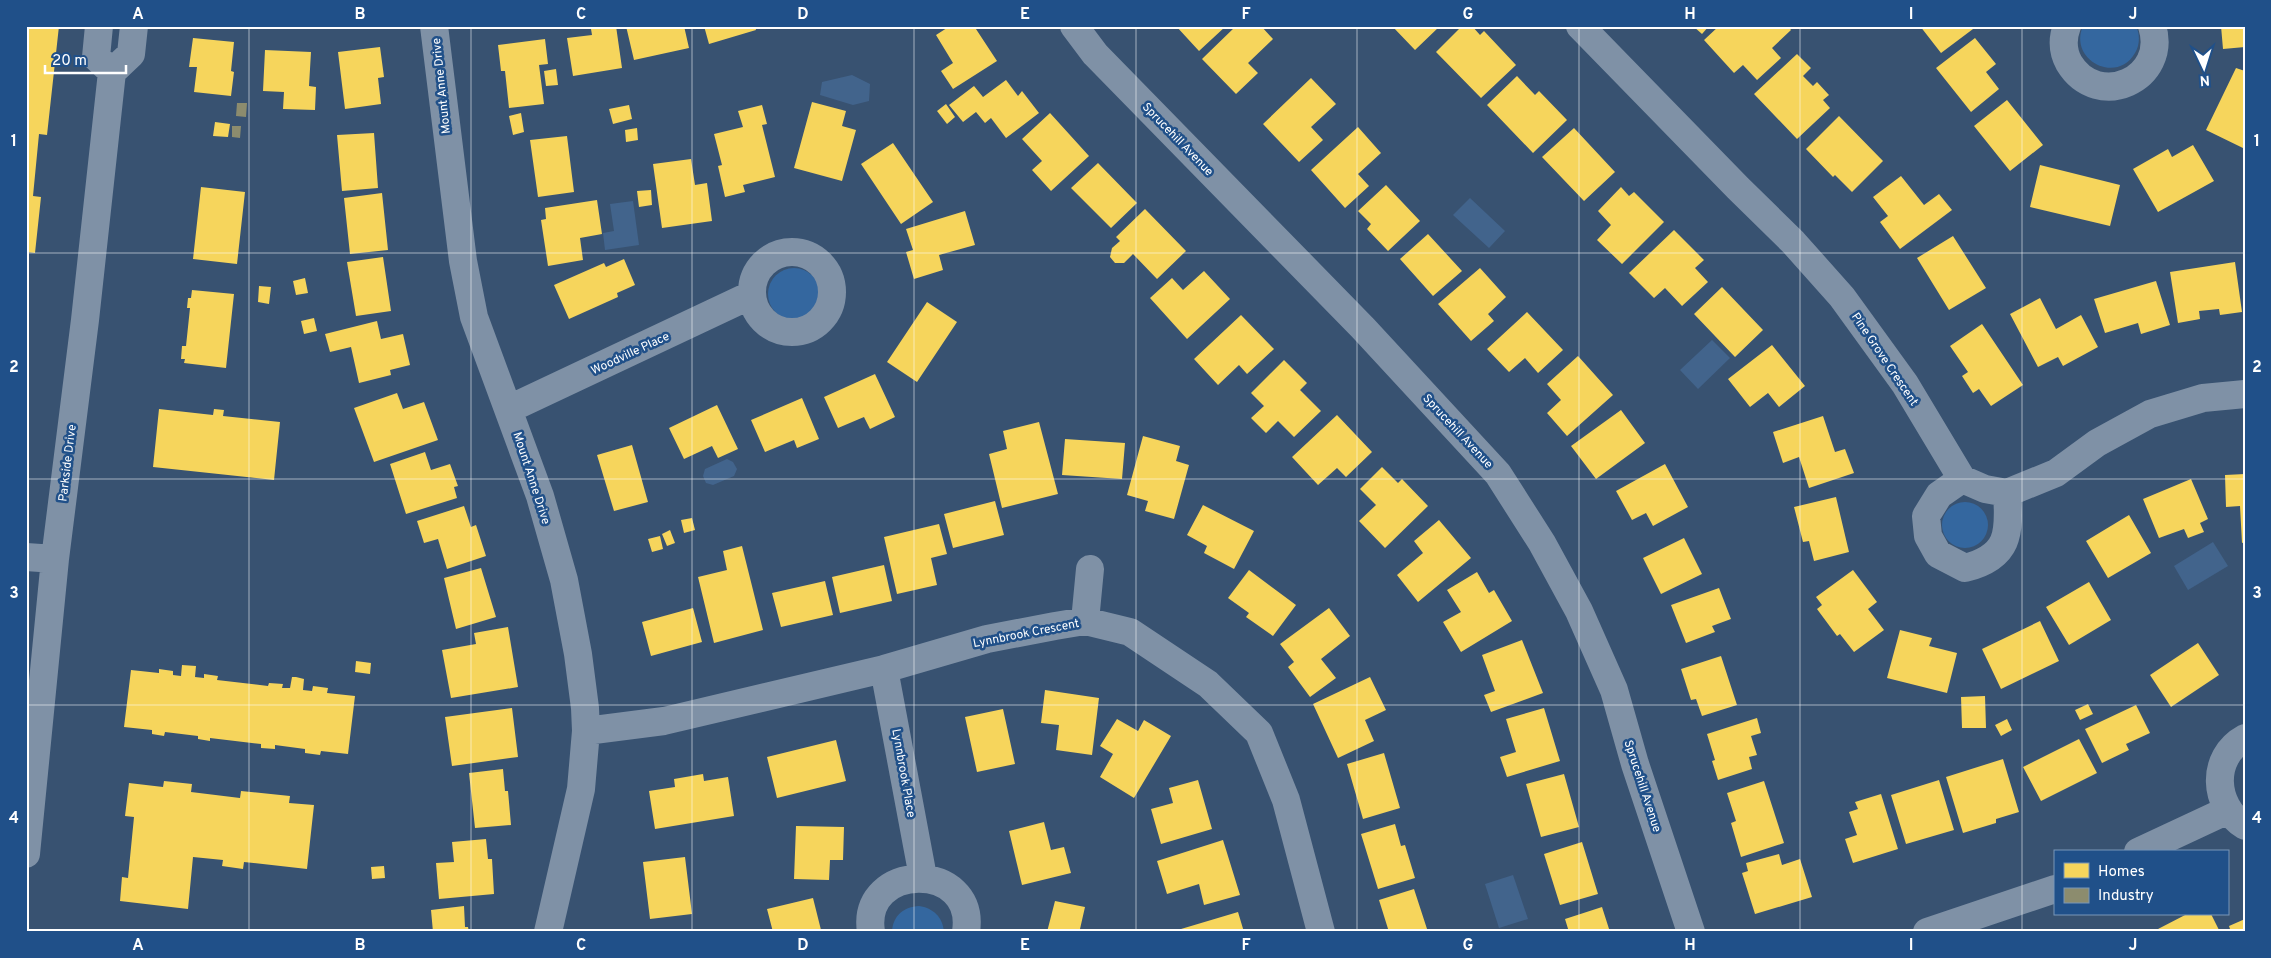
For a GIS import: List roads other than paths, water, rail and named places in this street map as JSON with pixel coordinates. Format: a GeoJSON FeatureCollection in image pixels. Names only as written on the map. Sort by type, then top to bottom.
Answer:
{"type":"FeatureCollection","features":[{"type":"Feature","properties":{"kind":"street"},"geometry":{"type":"LineString","coordinates":[[99,26],[96,57],[112,72],[130,54],[134,26]]}},
{"type":"Feature","properties":{"kind":"street","name":"Mount Anne Drive"},"geometry":{"type":"LineString","coordinates":[[434,26],[463,261],[474,317],[540,496],[564,580],[578,654],[586,731],[581,789],[548,932]]}},
{"type":"Feature","properties":{"kind":"street","name":"Sprucehill Avenue"},"geometry":{"type":"LineString","coordinates":[[1074,26],[1095,54],[1363,328],[1498,474],[1542,544],[1574,603],[1614,690],[1638,772],[1691,932]]}},
{"type":"Feature","properties":{"kind":"street","name":"Pine Grove Crescent"},"geometry":{"type":"LineString","coordinates":[[1580,26],[1793,242],[1842,297],[1905,384],[1962,480]]}},
{"type":"Feature","properties":{"kind":"street"},"geometry":{"type":"LineString","coordinates":[[2067,26],[2064,49],[2074,72],[2090,83],[2105,87],[2130,83],[2143,73],[2151,60],[2155,45],[2152,26]]}},
{"type":"Feature","properties":{"kind":"street","name":"Parkside Drive"},"geometry":{"type":"LineString","coordinates":[[26,854],[55,559],[85,320],[112,72]]}},
{"type":"Feature","properties":{"kind":"street","name":"Woodville Place"},"geometry":{"type":"LineString","coordinates":[[509,410],[751,296]]}},
{"type":"Feature","properties":{"kind":"street"},"geometry":{"type":"LineString","coordinates":[[2007,493],[2009,518],[2004,545],[1982,563],[1965,568],[1938,554],[1928,536],[1926,516],[1940,494],[1962,480],[1985,489],[2007,493],[2056,473],[2097,443],[2150,414],[2203,398],[2245,394]]}},
{"type":"Feature","properties":{"kind":"street"},"geometry":{"type":"LineString","coordinates":[[26,557],[55,559]]}},
{"type":"Feature","properties":{"kind":"street"},"geometry":{"type":"LineString","coordinates":[[1086,621],[1090,569]]}},
{"type":"Feature","properties":{"kind":"street","name":"Lynnbrook Crescent"},"geometry":{"type":"LineString","coordinates":[[586,731],[664,721],[884,668],[987,639],[1086,621],[1130,632],[1208,684],[1260,733],[1286,800],[1321,932]]}},
{"type":"Feature","properties":{"kind":"street","name":"Lynnbrook Place"},"geometry":{"type":"LineString","coordinates":[[884,668],[923,877]]}},
{"type":"Feature","properties":{"kind":"street"},"geometry":{"type":"LineString","coordinates":[[2144,850],[2236,818],[2220,794],[2219,777],[2224,760],[2231,749],[2245,738]]}},
{"type":"Feature","properties":{"kind":"street"},"geometry":{"type":"LineString","coordinates":[[871,932],[872,912],[879,897],[891,886],[906,879],[923,877],[943,884],[956,894],[964,908],[966,932]]}},
{"type":"Feature","properties":{"kind":"street"},"geometry":{"type":"LineString","coordinates":[[1927,932],[2054,890]]}}]}
